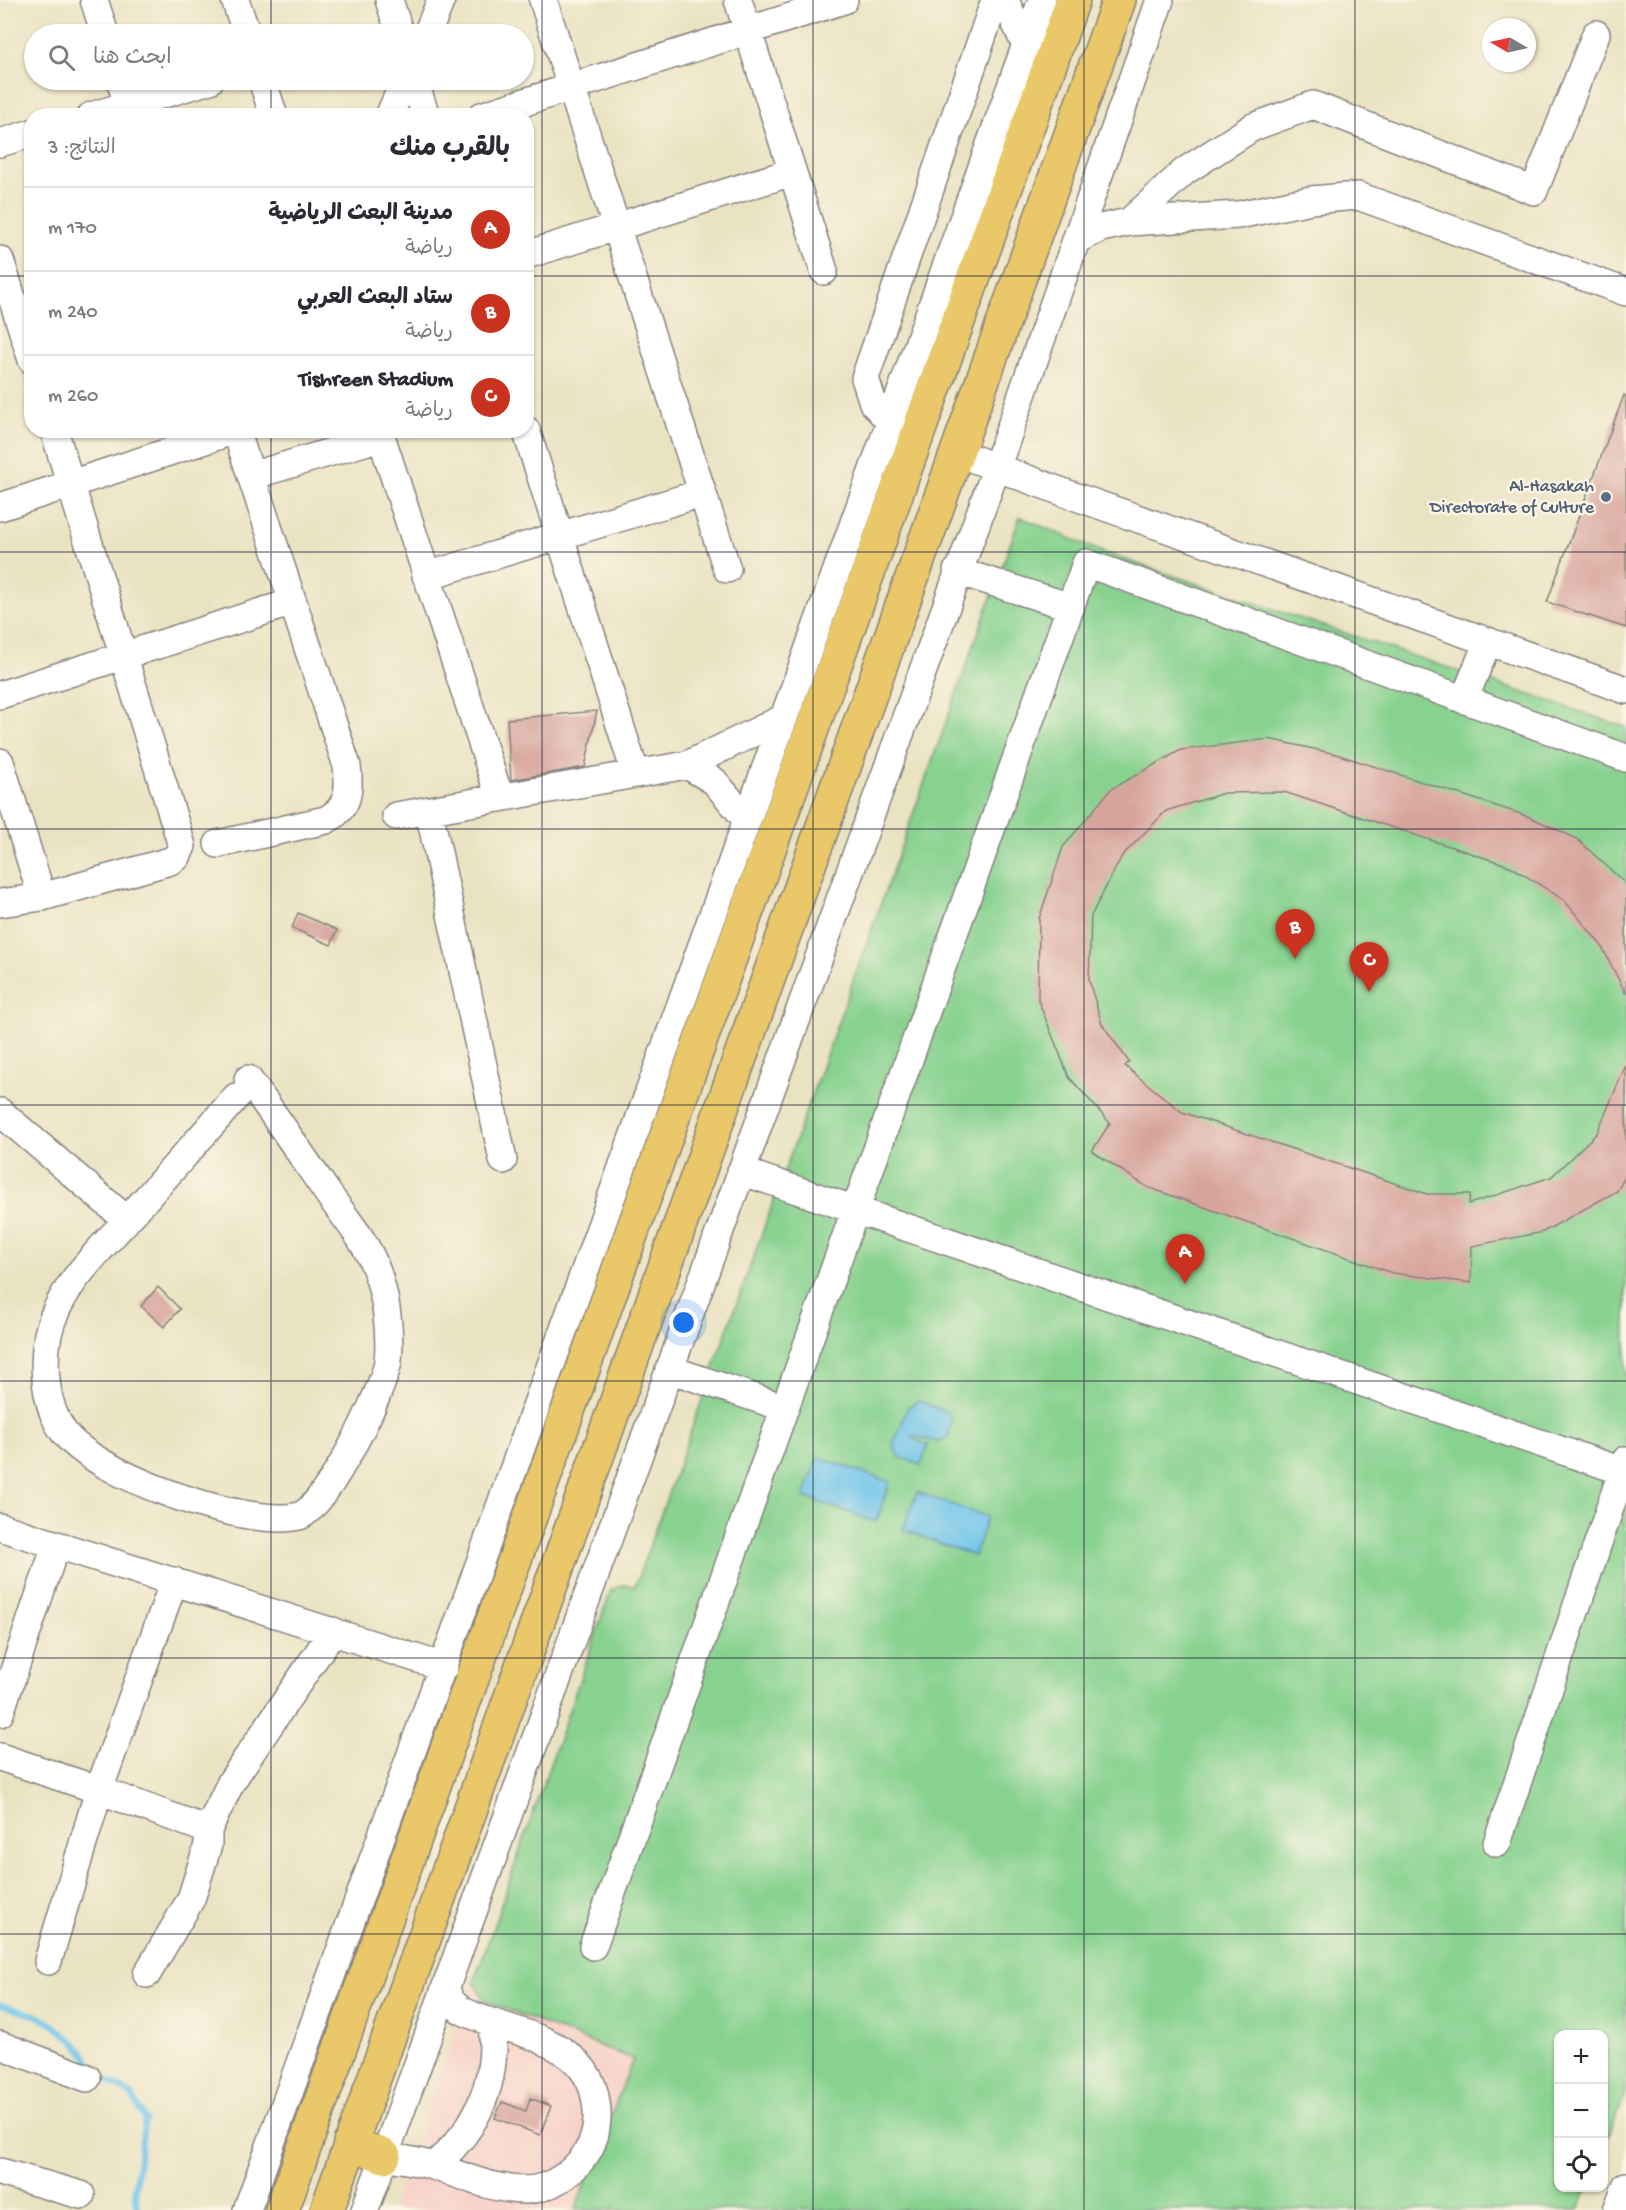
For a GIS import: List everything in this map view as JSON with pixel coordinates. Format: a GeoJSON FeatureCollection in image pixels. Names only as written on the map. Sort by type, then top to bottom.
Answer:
{"type":"FeatureCollection","features":[{"type":"Feature","properties":{"kind":"main road"},"geometry":{"type":"LineString","coordinates":[[282,2210],[904,427],[1073,0]]}},
{"type":"Feature","properties":{"kind":"main road"},"geometry":{"type":"LineString","coordinates":[[327,2210],[1119,0]]}},
{"type":"Feature","properties":{"kind":"main road"},"geometry":{"type":"LineString","coordinates":[[904,427],[947,435],[958,453]]}},
{"type":"Feature","properties":{"kind":"main road"},"geometry":{"type":"LineString","coordinates":[[350,2143],[384,2156]]}},
{"type":"Feature","properties":{"kind":"street"},"geometry":{"type":"LineString","coordinates":[[94,0],[102,24]]}},
{"type":"Feature","properties":{"kind":"street"},"geometry":{"type":"LineString","coordinates":[[236,0],[244,24]]}},
{"type":"Feature","properties":{"kind":"street"},"geometry":{"type":"LineString","coordinates":[[389,0],[397,24]]}},
{"type":"Feature","properties":{"kind":"street"},"geometry":{"type":"LineString","coordinates":[[431,24],[441,0]]}},
{"type":"Feature","properties":{"kind":"street"},"geometry":{"type":"LineString","coordinates":[[543,0],[727,569]]}},
{"type":"Feature","properties":{"kind":"street"},"geometry":{"type":"LineString","coordinates":[[738,0],[824,271]]}},
{"type":"Feature","properties":{"kind":"street"},"geometry":{"type":"LineString","coordinates":[[506,108],[844,0]]}},
{"type":"Feature","properties":{"kind":"street"},"geometry":{"type":"LineString","coordinates":[[904,427],[873,403],[865,378],[995,0]]}},
{"type":"Feature","properties":{"kind":"street"},"geometry":{"type":"LineString","coordinates":[[1005,0],[1026,46]]}},
{"type":"Feature","properties":{"kind":"street"},"geometry":{"type":"LineString","coordinates":[[247,2210],[784,718],[904,427],[1042,0]]}},
{"type":"Feature","properties":{"kind":"street"},"geometry":{"type":"LineString","coordinates":[[365,2210],[996,468],[1160,0]]}},
{"type":"Feature","properties":{"kind":"street"},"geometry":{"type":"LineString","coordinates":[[1129,222],[1185,171],[1253,127],[1313,105],[1534,191],[1596,34]]}},
{"type":"Feature","properties":{"kind":"street"},"geometry":{"type":"LineString","coordinates":[[109,108],[127,100],[168,90]]}},
{"type":"Feature","properties":{"kind":"street"},"geometry":{"type":"LineString","coordinates":[[265,90],[271,108]]}},
{"type":"Feature","properties":{"kind":"street"},"geometry":{"type":"LineString","coordinates":[[393,108],[401,90]]}},
{"type":"Feature","properties":{"kind":"street"},"geometry":{"type":"LineString","coordinates":[[417,90],[423,108]]}},
{"type":"Feature","properties":{"kind":"street"},"geometry":{"type":"LineString","coordinates":[[0,143],[24,136]]}},
{"type":"Feature","properties":{"kind":"street"},"geometry":{"type":"LineString","coordinates":[[534,253],[792,172]]}},
{"type":"Feature","properties":{"kind":"street"},"geometry":{"type":"LineString","coordinates":[[1076,240],[1101,228],[1129,222],[1238,215],[1311,200],[1358,196],[1626,292]]}},
{"type":"Feature","properties":{"kind":"street"},"geometry":{"type":"LineString","coordinates":[[0,260],[24,339]]}},
{"type":"Feature","properties":{"kind":"street"},"geometry":{"type":"LineString","coordinates":[[0,903],[42,897],[170,861],[180,853],[182,839],[56,438]]}},
{"type":"Feature","properties":{"kind":"street"},"geometry":{"type":"LineString","coordinates":[[0,507],[211,438]]}},
{"type":"Feature","properties":{"kind":"street"},"geometry":{"type":"LineString","coordinates":[[218,844],[326,820],[338,813],[349,792],[347,766],[239,438]]}},
{"type":"Feature","properties":{"kind":"street"},"geometry":{"type":"LineString","coordinates":[[251,476],[368,438]]}},
{"type":"Feature","properties":{"kind":"street"},"geometry":{"type":"LineString","coordinates":[[381,438],[500,798]]}},
{"type":"Feature","properties":{"kind":"street"},"geometry":{"type":"LineString","coordinates":[[529,438],[635,772]]}},
{"type":"Feature","properties":{"kind":"street"},"geometry":{"type":"LineString","coordinates":[[958,453],[1626,690]]}},
{"type":"Feature","properties":{"kind":"street"},"geometry":{"type":"LineString","coordinates":[[426,576],[702,493]]}},
{"type":"Feature","properties":{"kind":"street"},"geometry":{"type":"LineString","coordinates":[[593,1946],[1086,563],[1626,758]]}},
{"type":"Feature","properties":{"kind":"street"},"geometry":{"type":"LineString","coordinates":[[957,571],[1071,606]]}},
{"type":"Feature","properties":{"kind":"street"},"geometry":{"type":"LineString","coordinates":[[0,695],[293,602]]}},
{"type":"Feature","properties":{"kind":"street"},"geometry":{"type":"LineString","coordinates":[[1464,700],[1488,641]]}},
{"type":"Feature","properties":{"kind":"street"},"geometry":{"type":"LineString","coordinates":[[396,816],[635,772],[687,765],[784,718]]}},
{"type":"Feature","properties":{"kind":"street"},"geometry":{"type":"LineString","coordinates":[[0,762],[42,897]]}},
{"type":"Feature","properties":{"kind":"street"},"geometry":{"type":"LineString","coordinates":[[687,765],[714,781],[747,820]]}},
{"type":"Feature","properties":{"kind":"street"},"geometry":{"type":"LineString","coordinates":[[429,810],[503,1160]]}},
{"type":"Feature","properties":{"kind":"street"},"geometry":{"type":"LineString","coordinates":[[242,1088],[367,1249],[380,1281],[387,1321],[388,1363],[379,1391],[332,1484],[308,1512],[286,1518],[256,1514],[162,1491],[114,1471],[77,1447],[64,1433],[51,1406],[46,1368],[46,1349],[53,1318],[72,1283],[127,1220],[242,1088]]}},
{"type":"Feature","properties":{"kind":"street"},"geometry":{"type":"LineString","coordinates":[[0,1112],[127,1220]]}},
{"type":"Feature","properties":{"kind":"street"},"geometry":{"type":"LineString","coordinates":[[741,1171],[855,1211],[1624,1466],[1497,1842]]}},
{"type":"Feature","properties":{"kind":"street"},"geometry":{"type":"LineString","coordinates":[[669,1369],[784,1408]]}},
{"type":"Feature","properties":{"kind":"street"},"geometry":{"type":"LineString","coordinates":[[0,1527],[444,1667]]}},
{"type":"Feature","properties":{"kind":"street"},"geometry":{"type":"LineString","coordinates":[[0,1713],[56,1545]]}},
{"type":"Feature","properties":{"kind":"street"},"geometry":{"type":"LineString","coordinates":[[48,1961],[99,1790],[174,1581]]}},
{"type":"Feature","properties":{"kind":"street"},"geometry":{"type":"LineString","coordinates":[[147,1974],[191,1899],[208,1845],[208,1830],[231,1782],[333,1631]]}},
{"type":"Feature","properties":{"kind":"street"},"geometry":{"type":"LineString","coordinates":[[0,1757],[208,1830]]}},
{"type":"Feature","properties":{"kind":"street"},"geometry":{"type":"LineString","coordinates":[[384,2156],[432,2166],[487,2185],[528,2190],[547,2186],[564,2177],[579,2165],[596,2131],[598,2113],[595,2094],[588,2076],[576,2061],[545,2041],[461,2010],[452,2002],[445,1989]]}},
{"type":"Feature","properties":{"kind":"street"},"geometry":{"type":"LineString","coordinates":[[432,2166],[462,2138],[483,2103],[493,2063],[492,2022]]}},
{"type":"Feature","properties":{"kind":"street"},"geometry":{"type":"LineString","coordinates":[[0,2045],[87,2078]]}},
{"type":"Feature","properties":{"kind":"street"},"geometry":{"type":"LineString","coordinates":[[0,2172],[81,2195]]}},
{"type":"Feature","properties":{"kind":"street"},"geometry":{"type":"LineString","coordinates":[[1617,2210],[1626,2186]]}},
{"type":"Feature","properties":{"kind":"shaded area"},"geometry":{"type":"Polygon","coordinates":[[[474,1982],[485,2001],[634,2059],[575,2210],[391,2210],[474,1982]]]}},
{"type":"Feature","properties":{"kind":"green space"},"geometry":{"type":"Polygon","coordinates":[[[1020,517],[1102,552],[1626,727],[1626,2092],[1608,2138],[1608,2030],[1554,2030],[1554,2192],[1586,2192],[1579,2210],[575,2210],[633,2059],[485,2001],[474,1982],[611,1590],[623,1585],[635,1586],[1020,517]]]}},
{"type":"Feature","properties":{"kind":"water"},"geometry":{"type":"Polygon","coordinates":[[[918,1401],[948,1412],[952,1423],[948,1437],[938,1442],[912,1436],[915,1440],[928,1445],[921,1465],[899,1457],[893,1445],[908,1407],[918,1401]]]}},
{"type":"Feature","properties":{"kind":"water"},"geometry":{"type":"Polygon","coordinates":[[[818,1457],[890,1482],[876,1522],[804,1497],[818,1457]]]}},
{"type":"Feature","properties":{"kind":"water"},"geometry":{"type":"Polygon","coordinates":[[[917,1492],[987,1517],[974,1556],[903,1530],[917,1492]]]}},
{"type":"Feature","properties":{"kind":"building","name":"Al-Hasakah Directorate of Culture"},"geometry":{"type":"Polygon","coordinates":[[[1624,395],[1626,396],[1626,628],[1547,602],[1624,395]]]}},
{"type":"Feature","properties":{"kind":"building"},"geometry":{"type":"Polygon","coordinates":[[[597,711],[585,767],[511,780],[507,719],[597,711]]]}},
{"type":"Feature","properties":{"kind":"building"},"geometry":{"type":"Polygon","coordinates":[[[1269,739],[1336,754],[1530,817],[1577,839],[1626,884],[1626,994],[1601,945],[1564,900],[1510,866],[1284,792],[1224,793],[1166,811],[1122,856],[1091,916],[1089,981],[1102,1024],[1129,1062],[1125,1066],[1182,1112],[1427,1194],[1470,1194],[1469,1204],[1551,1177],[1597,1133],[1626,1065],[1626,1175],[1617,1191],[1543,1232],[1472,1246],[1471,1283],[1392,1273],[1147,1187],[1092,1151],[1110,1123],[1069,1077],[1038,1000],[1039,919],[1063,847],[1111,789],[1181,750],[1269,739]]]}},
{"type":"Feature","properties":{"kind":"building"},"geometry":{"type":"Polygon","coordinates":[[[298,913],[337,930],[331,945],[292,928],[298,913]]]}},
{"type":"Feature","properties":{"kind":"building"},"geometry":{"type":"Polygon","coordinates":[[[158,1287],[180,1309],[164,1327],[141,1306],[158,1287]]]}},
{"type":"Feature","properties":{"kind":"building"},"geometry":{"type":"Polygon","coordinates":[[[530,2098],[551,2106],[540,2135],[495,2118],[502,2102],[526,2111],[530,2098]]]}},
{"type":"Feature","properties":{"kind":"waterway"},"geometry":{"type":"LineString","coordinates":[[0,2005],[38,2016],[52,2024],[75,2042],[99,2075],[131,2094],[145,2119],[135,2187],[137,2210]]}},
{"type":"Feature","properties":{"kind":"place","name":"Al-Hasakah Directorate of Culture"},"geometry":{"type":"Point","coordinates":[1606,497]}},
{"type":"Feature","properties":{"kind":"place","name":"ستاد البعث العربي"},"geometry":{"type":"Point","coordinates":[1295,959]}},
{"type":"Feature","properties":{"kind":"place","name":"Tishreen Stadium"},"geometry":{"type":"Point","coordinates":[1369,992]}},
{"type":"Feature","properties":{"kind":"place","name":"مدينة البعث الرياضية"},"geometry":{"type":"Point","coordinates":[1185,1284]}}]}
